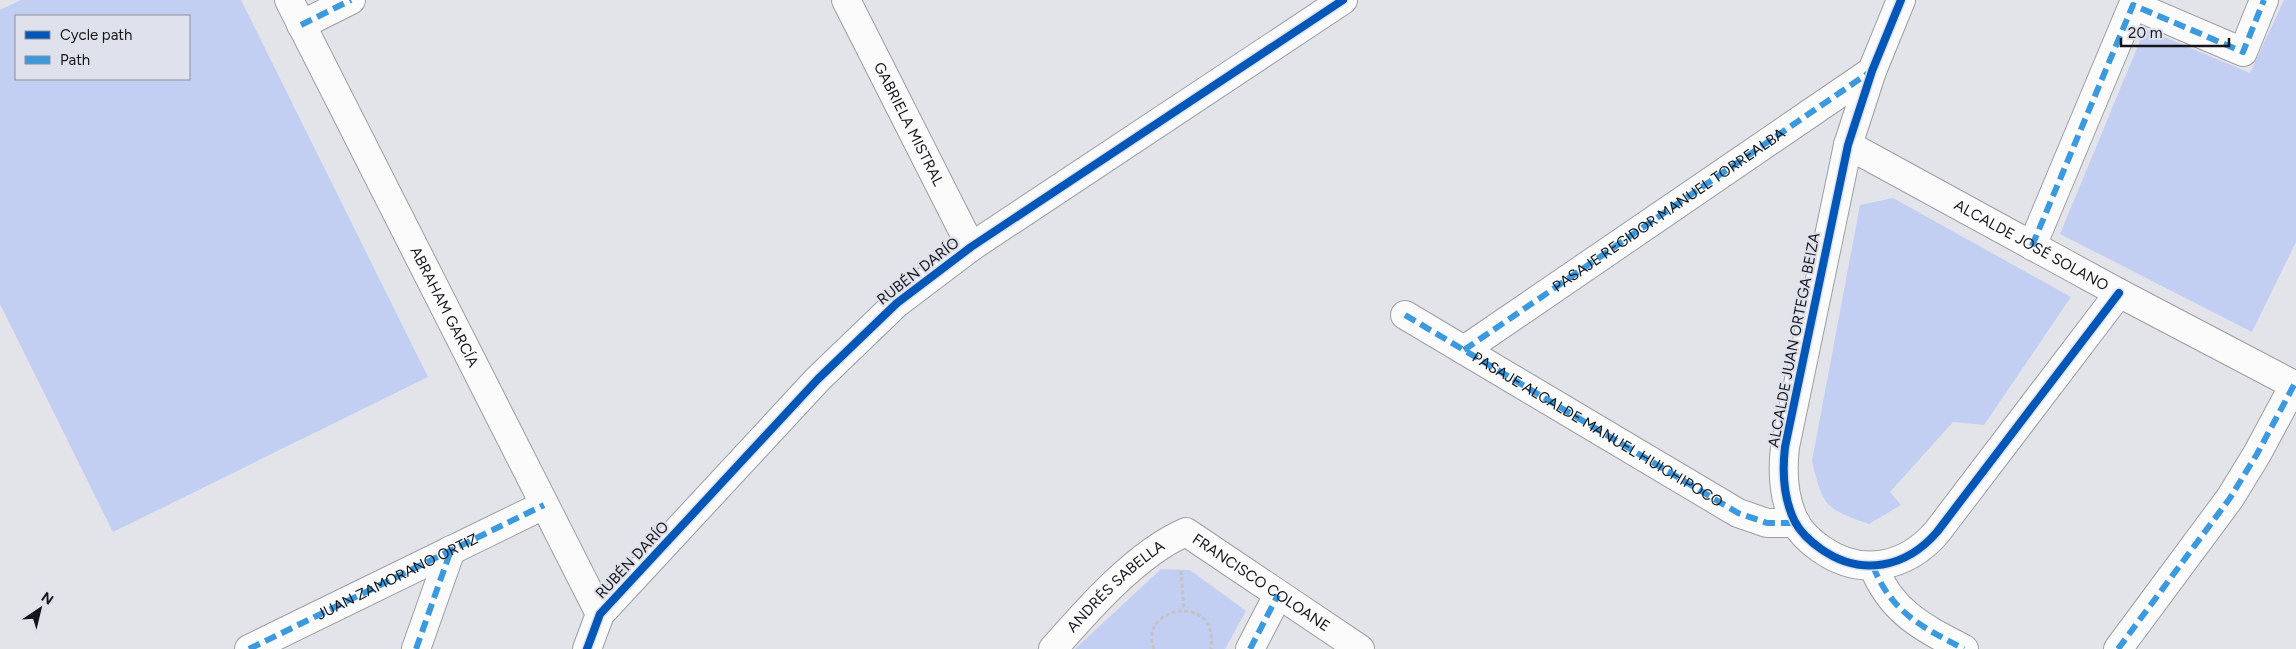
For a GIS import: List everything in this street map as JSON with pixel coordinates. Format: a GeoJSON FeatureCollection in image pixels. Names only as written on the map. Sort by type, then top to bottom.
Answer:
{"type":"FeatureCollection","features":[{"type":"Feature","properties":{"kind":"street","name":"ABRAHAM GARCÍA"},"geometry":{"type":"LineString","coordinates":[[289,0],[600,614]]}},
{"type":"Feature","properties":{"kind":"street"},"geometry":{"type":"LineString","coordinates":[[302,25],[351,0]]}},
{"type":"Feature","properties":{"kind":"street","name":"GABRIELA MISTRAL"},"geometry":{"type":"LineString","coordinates":[[846,0],[971,247]]}},
{"type":"Feature","properties":{"kind":"street","name":"RUBÉN DARÍO"},"geometry":{"type":"LineString","coordinates":[[587,649],[600,614],[857,340],[897,303],[971,247],[1343,0]]}},
{"type":"Feature","properties":{"kind":"street","name":"ALCALDE JUAN ORTEGA BEIZA"},"geometry":{"type":"LineString","coordinates":[[1901,0],[1872,71],[1848,145],[1785,447],[1784,483],[1788,504],[1796,523],[1805,536],[1829,555],[1858,565],[1873,566],[1890,564],[1906,558],[1928,543],[2119,293]]}},
{"type":"Feature","properties":{"kind":"street"},"geometry":{"type":"LineString","coordinates":[[2032,246],[2133,5],[2242,52],[2264,0]]}},
{"type":"Feature","properties":{"kind":"street","name":"PASAJE REGIDOR MANUEL TORREALBA"},"geometry":{"type":"LineString","coordinates":[[1464,350],[1872,71]]}},
{"type":"Feature","properties":{"kind":"street","name":"ALCALDE JOSÉ SOLANO"},"geometry":{"type":"LineString","coordinates":[[1848,145],[2119,293],[2295,385]]}},
{"type":"Feature","properties":{"kind":"street","name":"PASAJE ALCALDE MANUEL HUICHIPOCO"},"geometry":{"type":"LineString","coordinates":[[1405,315],[1738,513],[1767,523],[1796,523]]}},
{"type":"Feature","properties":{"kind":"street"},"geometry":{"type":"LineString","coordinates":[[2118,649],[2230,498],[2254,460],[2295,385]]}},
{"type":"Feature","properties":{"kind":"street","name":"JUAN ZAMORANO ORTIZ"},"geometry":{"type":"LineString","coordinates":[[249,649],[544,505]]}},
{"type":"Feature","properties":{"kind":"street","name":"FRANCISCO COLOANE"},"geometry":{"type":"LineString","coordinates":[[1186,532],[1278,596],[1360,649]]}},
{"type":"Feature","properties":{"kind":"street","name":"ANDRÉS SABELLA"},"geometry":{"type":"LineString","coordinates":[[1054,649],[1090,610],[1140,561],[1168,540],[1186,532]]}},
{"type":"Feature","properties":{"kind":"street"},"geometry":{"type":"LineString","coordinates":[[416,649],[451,550]]}},
{"type":"Feature","properties":{"kind":"street"},"geometry":{"type":"LineString","coordinates":[[1873,566],[1884,589],[1903,612],[1919,625],[1964,649]]}},
{"type":"Feature","properties":{"kind":"street"},"geometry":{"type":"LineString","coordinates":[[1250,649],[1278,596]]}},
{"type":"Feature","properties":{"kind":"path"},"geometry":{"type":"LineString","coordinates":[[1154,649],[1152,636],[1155,627],[1160,619],[1177,610],[1187,610],[1205,620],[1213,640],[1211,649]]}},
{"type":"Feature","properties":{"kind":"shaded area"},"geometry":{"type":"Polygon","coordinates":[[[21,0],[241,0],[428,377],[113,532],[0,304],[0,10],[21,0]]]}},
{"type":"Feature","properties":{"kind":"shaded area"},"geometry":{"type":"Polygon","coordinates":[[[2284,0],[2296,0],[2296,242],[2252,332],[2060,234],[2145,29],[2250,73],[2284,0]]]}},
{"type":"Feature","properties":{"kind":"shaded area"},"geometry":{"type":"Polygon","coordinates":[[[1893,198],[2071,297],[1984,425],[1953,422],[1890,492],[1901,505],[1869,524],[1843,514],[1828,504],[1819,488],[1812,461],[1860,205],[1893,198]]]}},
{"type":"Feature","properties":{"kind":"shaded area"},"geometry":{"type":"Polygon","coordinates":[[[1161,569],[1190,570],[1246,611],[1225,649],[1075,649],[1161,569]]]}},
{"type":"Feature","properties":{"kind":"marked path"},"geometry":{"type":"LineString","coordinates":[[301,25],[351,0]]}},
{"type":"Feature","properties":{"kind":"marked path"},"geometry":{"type":"LineString","coordinates":[[2032,246],[2133,5],[2243,52],[2264,0]]}},
{"type":"Feature","properties":{"kind":"marked path"},"geometry":{"type":"LineString","coordinates":[[1464,350],[1870,72]]}},
{"type":"Feature","properties":{"kind":"marked path"},"geometry":{"type":"LineString","coordinates":[[1405,315],[1738,513],[1767,523],[1796,523]]}},
{"type":"Feature","properties":{"kind":"marked path"},"geometry":{"type":"LineString","coordinates":[[2118,649],[2230,498],[2257,454],[2294,385]]}},
{"type":"Feature","properties":{"kind":"marked path"},"geometry":{"type":"LineString","coordinates":[[249,649],[544,505]]}},
{"type":"Feature","properties":{"kind":"marked path"},"geometry":{"type":"LineString","coordinates":[[416,649],[451,550]]}},
{"type":"Feature","properties":{"kind":"marked path"},"geometry":{"type":"LineString","coordinates":[[1873,566],[1880,582],[1899,607],[1921,625],[1964,649]]}},
{"type":"Feature","properties":{"kind":"marked path"},"geometry":{"type":"LineString","coordinates":[[1250,649],[1278,595]]}},
{"type":"Feature","properties":{"kind":"cycle path"},"geometry":{"type":"LineString","coordinates":[[587,649],[600,614],[818,379],[897,303],[971,247],[1343,0]]}},
{"type":"Feature","properties":{"kind":"cycle path"},"geometry":{"type":"LineString","coordinates":[[1901,0],[1872,71],[1848,145],[1785,447],[1784,476],[1786,495],[1791,513],[1800,530],[1817,546],[1836,558],[1867,565],[1897,561],[1925,544],[1937,532],[2119,293]]}}]}
